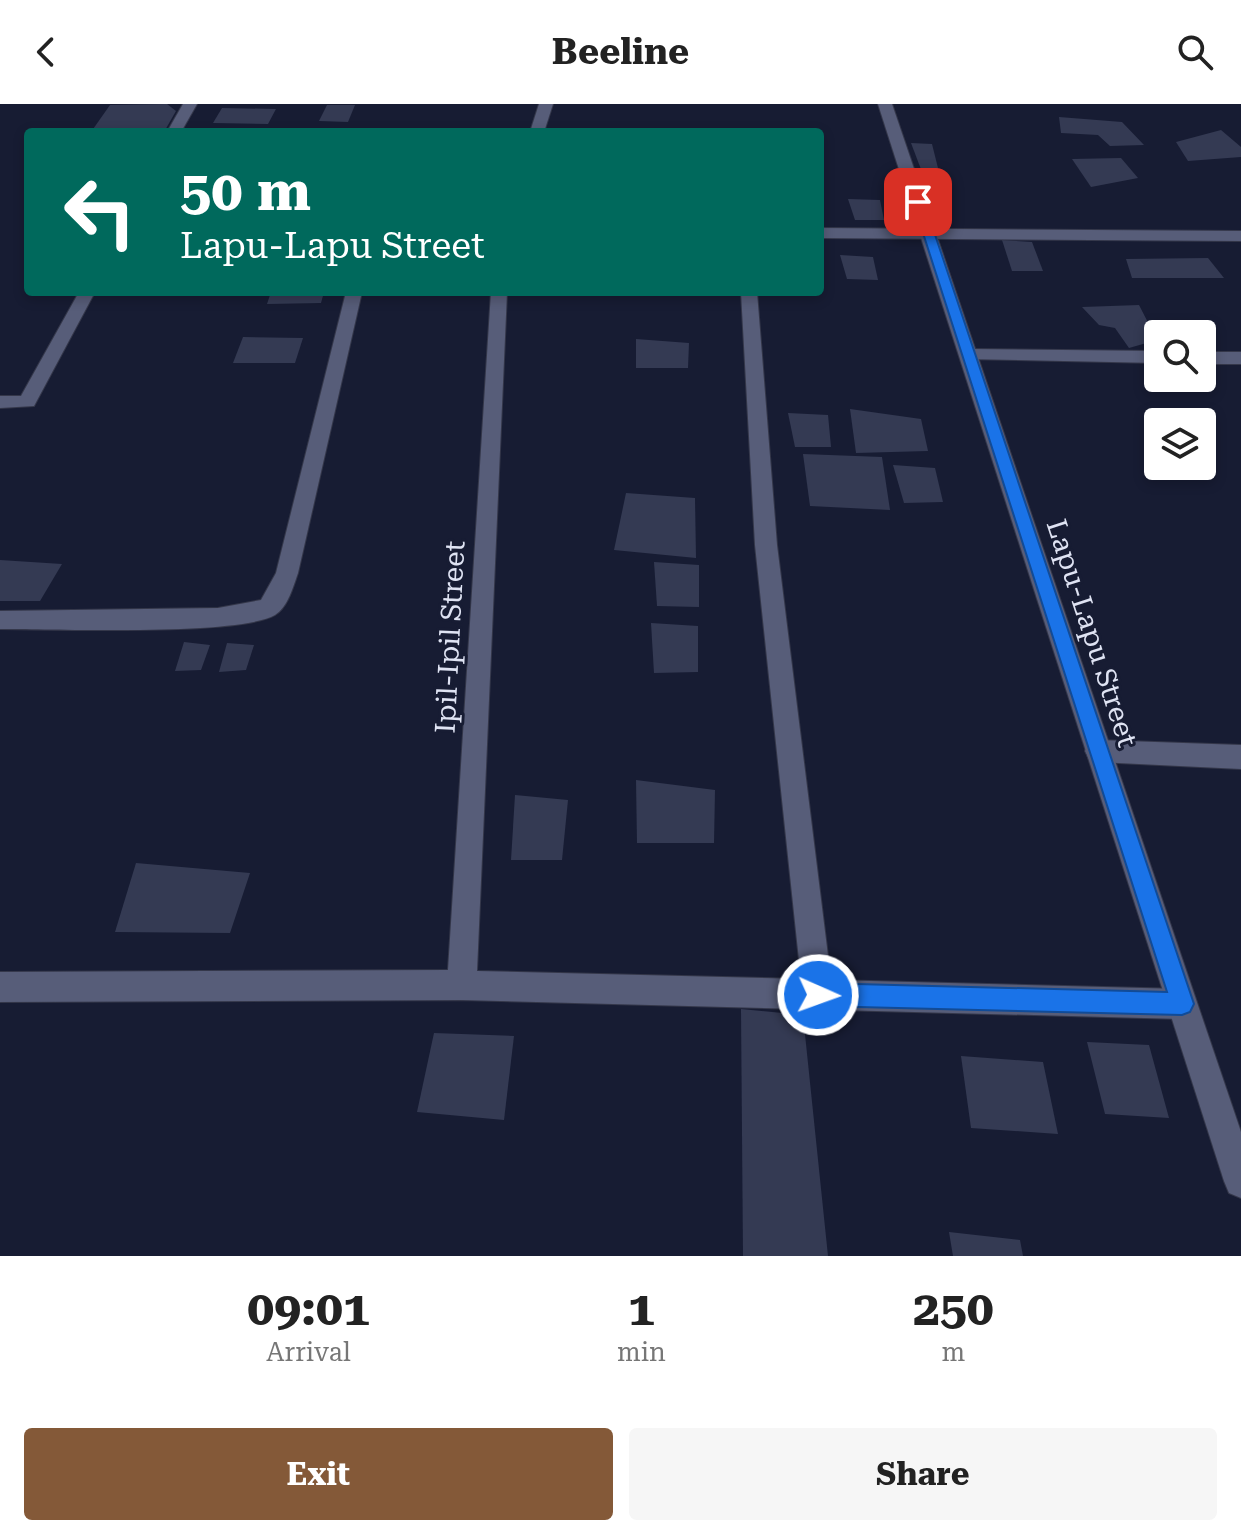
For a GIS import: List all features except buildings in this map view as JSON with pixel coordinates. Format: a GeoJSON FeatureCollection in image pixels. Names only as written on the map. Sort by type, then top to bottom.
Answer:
{"type":"FeatureCollection","features":[{"type":"Feature","properties":{"kind":"street"},"geometry":{"type":"LineString","coordinates":[[176,128],[190,104]]}},
{"type":"Feature","properties":{"kind":"street"},"geometry":{"type":"LineString","coordinates":[[538,128],[546,104]]}},
{"type":"Feature","properties":{"kind":"street","name":"Lapu-Lapu Street"},"geometry":{"type":"LineString","coordinates":[[885,104],[971,355],[1241,1181]]}},
{"type":"Feature","properties":{"kind":"street"},"geometry":{"type":"LineString","coordinates":[[824,233],[1241,236]]}},
{"type":"Feature","properties":{"kind":"street"},"geometry":{"type":"LineString","coordinates":[[0,402],[27,402],[85,296]]}},
{"type":"Feature","properties":{"kind":"street"},"geometry":{"type":"LineString","coordinates":[[0,620],[218,617],[268,608],[279,595],[287,573],[353,296]]}},
{"type":"Feature","properties":{"kind":"street","name":"Ipil-Ipil Street"},"geometry":{"type":"LineString","coordinates":[[462,985],[499,296]]}},
{"type":"Feature","properties":{"kind":"street"},"geometry":{"type":"LineString","coordinates":[[749,296],[766,545],[818,995]]}},
{"type":"Feature","properties":{"kind":"street"},"geometry":{"type":"LineString","coordinates":[[971,355],[1144,357]]}},
{"type":"Feature","properties":{"kind":"street"},"geometry":{"type":"LineString","coordinates":[[1216,358],[1241,358]]}},
{"type":"Feature","properties":{"kind":"street"},"geometry":{"type":"LineString","coordinates":[[1098,751],[1241,757]]}},
{"type":"Feature","properties":{"kind":"street"},"geometry":{"type":"LineString","coordinates":[[0,987],[462,985],[1182,1004]]}},
{"type":"Feature","properties":{"kind":"route"},"geometry":{"type":"LineString","coordinates":[[818,995],[1182,1004],[971,355],[918,202]]}}]}
